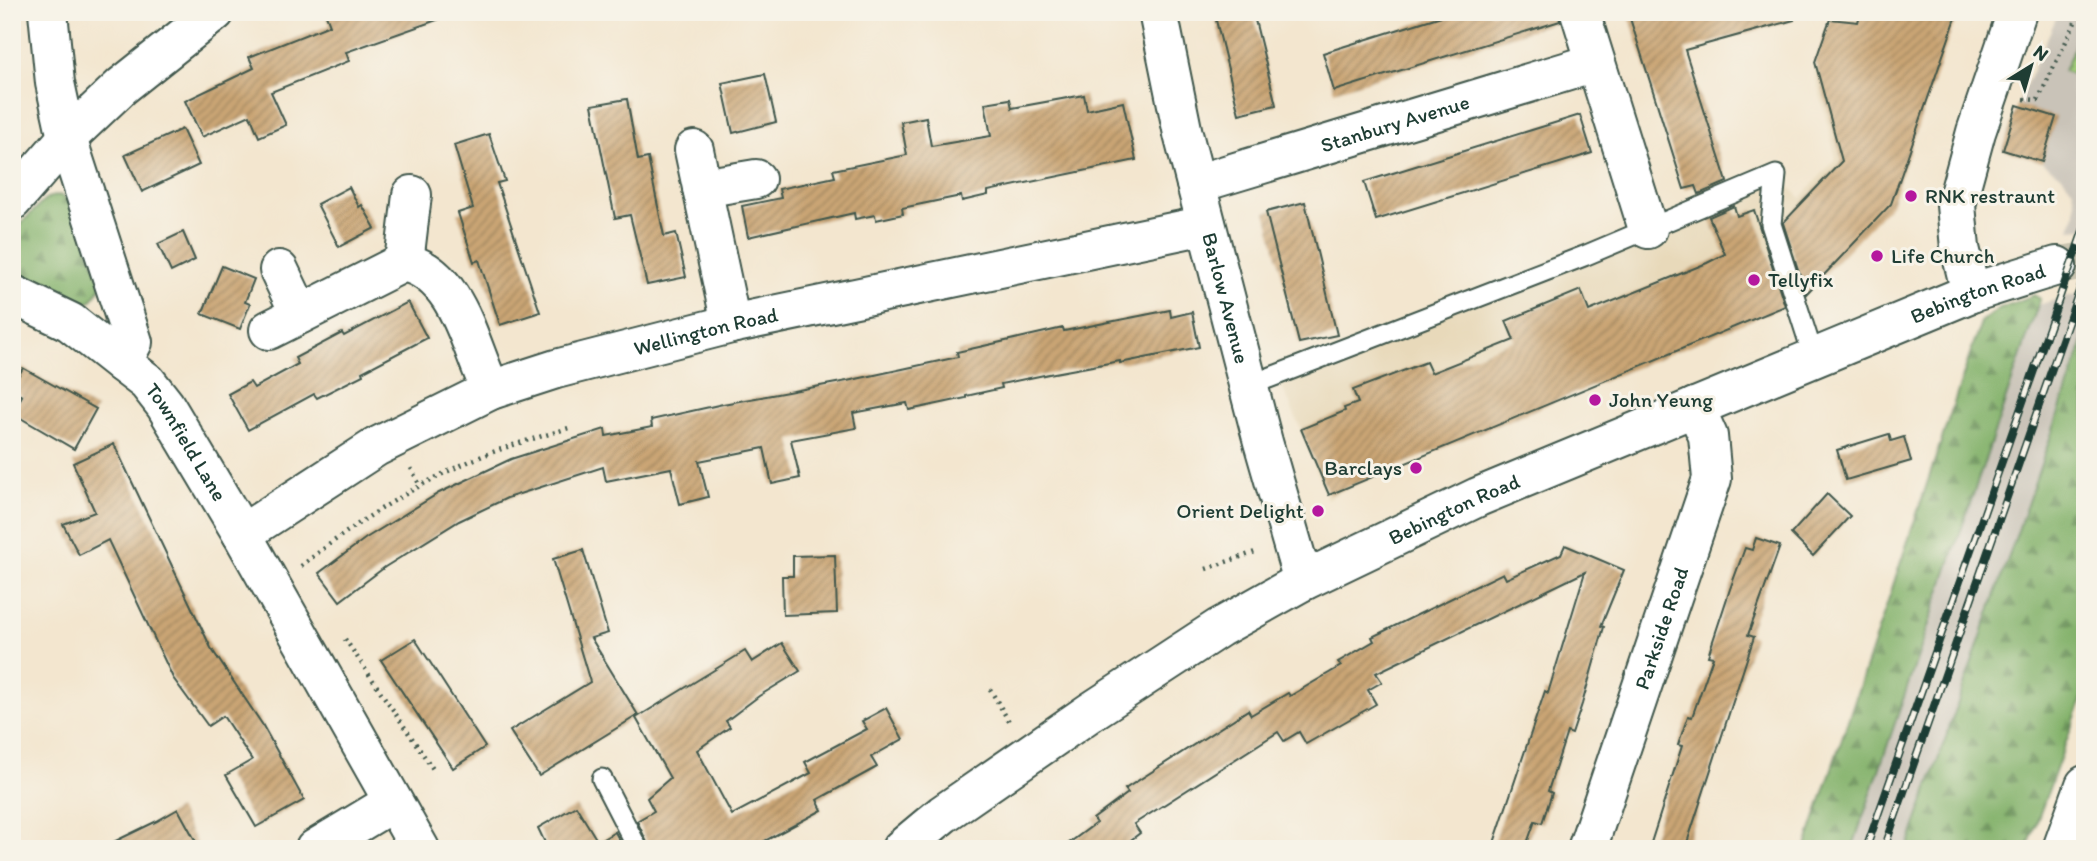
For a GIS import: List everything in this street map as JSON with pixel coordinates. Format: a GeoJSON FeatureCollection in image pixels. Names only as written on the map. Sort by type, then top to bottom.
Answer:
{"type":"FeatureCollection","features":[{"type":"Feature","properties":{"kind":"street"},"geometry":{"type":"LineString","coordinates":[[48,12],[55,83],[67,138],[133,342],[122,363]]}},
{"type":"Feature","properties":{"kind":"street"},"geometry":{"type":"LineString","coordinates":[[12,201],[67,138],[122,86],[215,12]]}},
{"type":"Feature","properties":{"kind":"street","name":"Barlow Avenue"},"geometry":{"type":"LineString","coordinates":[[1158,12],[1183,134],[1206,225],[1303,581]]}},
{"type":"Feature","properties":{"kind":"street"},"geometry":{"type":"LineString","coordinates":[[1580,12],[1648,229]]}},
{"type":"Feature","properties":{"kind":"street"},"geometry":{"type":"LineString","coordinates":[[1971,293],[1960,248],[1956,205],[1976,132],[2017,12]]}},
{"type":"Feature","properties":{"kind":"street","name":"Stanbury Avenue"},"geometry":{"type":"LineString","coordinates":[[1196,184],[1595,63]]}},
{"type":"Feature","properties":{"kind":"street"},"geometry":{"type":"LineString","coordinates":[[694,150],[731,324]]}},
{"type":"Feature","properties":{"kind":"street"},"geometry":{"type":"LineString","coordinates":[[702,188],[756,179]]}},
{"type":"Feature","properties":{"kind":"street"},"geometry":{"type":"LineString","coordinates":[[404,262],[412,195]]}},
{"type":"Feature","properties":{"kind":"street","name":"Wellington Road"},"geometry":{"type":"LineString","coordinates":[[242,534],[376,447],[491,390],[555,369],[731,324],[1206,225]]}},
{"type":"Feature","properties":{"kind":"street"},"geometry":{"type":"LineString","coordinates":[[279,271],[285,322],[404,262],[419,266],[448,292],[491,390]]}},
{"type":"Feature","properties":{"kind":"street","name":"Bebington Road"},"geometry":{"type":"LineString","coordinates":[[901,849],[943,814],[1092,711],[1219,628],[1303,581],[1478,497],[1971,293],[2057,266]]}},
{"type":"Feature","properties":{"kind":"street","name":"Townfield Lane"},"geometry":{"type":"LineString","coordinates":[[12,294],[71,322],[147,382],[165,405],[242,534],[421,849]]}},
{"type":"Feature","properties":{"kind":"street","name":"Parkside Road"},"geometry":{"type":"LineString","coordinates":[[1587,849],[1712,479],[1708,436],[1695,407]]}},
{"type":"Feature","properties":{"kind":"street"},"geometry":{"type":"LineString","coordinates":[[2062,849],[2085,785]]}},
{"type":"Feature","properties":{"kind":"street"},"geometry":{"type":"LineString","coordinates":[[314,849],[393,802]]}},
{"type":"Feature","properties":{"kind":"lane"},"geometry":{"type":"LineString","coordinates":[[1248,386],[1648,229],[1776,175],[1771,223],[1814,358]]}},
{"type":"Feature","properties":{"kind":"lane"},"geometry":{"type":"LineString","coordinates":[[602,779],[638,849]]}},
{"type":"Feature","properties":{"kind":"path"},"geometry":{"type":"LineString","coordinates":[[1989,95],[2038,100],[2080,12]]}},
{"type":"Feature","properties":{"kind":"path"},"geometry":{"type":"LineString","coordinates":[[298,569],[374,512],[420,486],[475,459],[572,427]]}},
{"type":"Feature","properties":{"kind":"path"},"geometry":{"type":"LineString","coordinates":[[1206,569],[1291,540]]}},
{"type":"Feature","properties":{"kind":"path"},"geometry":{"type":"LineString","coordinates":[[342,635],[435,772]]}},
{"type":"Feature","properties":{"kind":"shaded area"},"geometry":{"type":"Polygon","coordinates":[[[1835,12],[1957,12],[1891,203],[1802,299],[1358,483],[1327,499],[1277,375],[1776,175],[1801,198],[1836,158],[1813,67],[1835,12]]]}},
{"type":"Feature","properties":{"kind":"shaded area"},"geometry":{"type":"Polygon","coordinates":[[[2059,12],[2085,12],[2085,228],[2070,229],[2075,214],[2075,201],[2073,190],[2061,175],[2042,162],[2003,150],[2017,105],[2059,12]]]}},
{"type":"Feature","properties":{"kind":"shaded area"},"geometry":{"type":"Polygon","coordinates":[[[2085,291],[2085,679],[2022,849],[1805,849],[1981,322],[2085,291]]]}},
{"type":"Feature","properties":{"kind":"green space"},"geometry":{"type":"Polygon","coordinates":[[[2085,23],[2085,78],[2064,71],[2085,23]]]}},
{"type":"Feature","properties":{"kind":"green space"},"geometry":{"type":"Polygon","coordinates":[[[59,195],[71,200],[102,285],[92,299],[83,305],[68,304],[12,277],[12,232],[47,198],[59,195]]]}},
{"type":"Feature","properties":{"kind":"green space"},"geometry":{"type":"Polygon","coordinates":[[[2034,295],[2040,299],[1852,849],[1805,849],[1981,322],[1998,309],[2034,295]]]}},
{"type":"Feature","properties":{"kind":"green space"},"geometry":{"type":"Polygon","coordinates":[[[2085,338],[2085,690],[2027,849],[1907,849],[2085,338]]]}},
{"type":"Feature","properties":{"kind":"building"},"geometry":{"type":"Polygon","coordinates":[[[325,12],[448,12],[448,16],[346,52],[349,61],[271,92],[286,125],[259,137],[250,115],[202,137],[185,101],[254,68],[249,57],[330,25],[325,12]]]}},
{"type":"Feature","properties":{"kind":"building"},"geometry":{"type":"Polygon","coordinates":[[[1214,12],[1253,12],[1276,105],[1239,114],[1214,12]]]}},
{"type":"Feature","properties":{"kind":"building"},"geometry":{"type":"Polygon","coordinates":[[[1454,12],[1559,12],[1560,21],[1334,91],[1323,53],[1454,12]]]}},
{"type":"Feature","properties":{"kind":"building"},"geometry":{"type":"Polygon","coordinates":[[[1628,12],[1793,12],[1794,20],[1685,50],[1727,182],[1699,194],[1696,186],[1684,189],[1628,12]]]}},
{"type":"Feature","properties":{"kind":"building"},"geometry":{"type":"Polygon","coordinates":[[[1861,12],[1958,12],[1891,204],[1806,294],[1783,223],[1842,161],[1815,62],[1830,19],[1858,22],[1861,12]]]}},
{"type":"Feature","properties":{"kind":"building"},"geometry":{"type":"Polygon","coordinates":[[[765,74],[776,122],[733,133],[722,83],[765,74]]]}},
{"type":"Feature","properties":{"kind":"building"},"geometry":{"type":"Polygon","coordinates":[[[1084,95],[1087,110],[1123,102],[1136,160],[988,191],[988,195],[962,201],[961,196],[902,208],[903,214],[876,220],[875,215],[855,219],[854,213],[748,237],[742,206],[781,198],[779,189],[835,177],[833,170],[907,155],[901,122],[926,117],[931,146],[991,136],[985,103],[1010,99],[1012,108],[1084,95]]]}},
{"type":"Feature","properties":{"kind":"building"},"geometry":{"type":"Polygon","coordinates":[[[627,99],[638,160],[648,158],[664,236],[676,233],[686,277],[647,285],[630,215],[615,218],[592,105],[627,99]]]}},
{"type":"Feature","properties":{"kind":"building"},"geometry":{"type":"Polygon","coordinates":[[[2017,105],[2056,117],[2042,162],[2003,150],[2017,105]]]}},
{"type":"Feature","properties":{"kind":"building"},"geometry":{"type":"Polygon","coordinates":[[[1580,115],[1592,153],[1376,220],[1364,182],[1580,115]]]}},
{"type":"Feature","properties":{"kind":"building"},"geometry":{"type":"Polygon","coordinates":[[[182,129],[199,165],[142,192],[125,155],[182,129]]]}},
{"type":"Feature","properties":{"kind":"building"},"geometry":{"type":"Polygon","coordinates":[[[489,134],[505,181],[497,183],[540,312],[500,325],[479,260],[474,262],[458,213],[473,208],[454,145],[489,134]]]}},
{"type":"Feature","properties":{"kind":"building"},"geometry":{"type":"Polygon","coordinates":[[[349,187],[359,207],[362,205],[375,228],[339,247],[317,204],[349,187]]]}},
{"type":"Feature","properties":{"kind":"building"},"geometry":{"type":"Polygon","coordinates":[[[1305,202],[1337,335],[1299,343],[1266,212],[1305,202]]]}},
{"type":"Feature","properties":{"kind":"building"},"geometry":{"type":"Polygon","coordinates":[[[1734,206],[1737,216],[1754,210],[1785,306],[1329,495],[1301,429],[1358,403],[1353,390],[1426,362],[1431,373],[1514,340],[1506,321],[1581,290],[1589,311],[1707,263],[1725,254],[1709,217],[1734,206]]]}},
{"type":"Feature","properties":{"kind":"building"},"geometry":{"type":"Polygon","coordinates":[[[183,232],[195,260],[171,272],[158,244],[183,232]]]}},
{"type":"Feature","properties":{"kind":"building"},"geometry":{"type":"Polygon","coordinates":[[[222,266],[254,279],[245,302],[250,304],[240,329],[202,314],[222,266]]]}},
{"type":"Feature","properties":{"kind":"building"},"geometry":{"type":"Polygon","coordinates":[[[408,302],[427,338],[362,372],[363,375],[317,398],[314,394],[248,430],[228,394],[250,382],[254,388],[298,364],[295,358],[408,302]]]}},
{"type":"Feature","properties":{"kind":"building"},"geometry":{"type":"Polygon","coordinates":[[[1170,310],[1171,317],[1192,312],[1199,347],[1001,384],[1002,388],[909,410],[907,403],[853,413],[856,428],[791,440],[800,478],[772,484],[764,448],[699,461],[708,497],[680,504],[671,468],[606,481],[603,467],[507,498],[459,521],[385,567],[340,601],[319,573],[366,538],[439,493],[511,459],[605,429],[606,436],[652,427],[651,420],[958,357],[957,352],[1063,328],[1064,331],[1170,310]]]}},
{"type":"Feature","properties":{"kind":"building"},"geometry":{"type":"Polygon","coordinates":[[[23,368],[96,409],[74,449],[12,413],[22,396],[12,391],[12,386],[23,368]]]}},
{"type":"Feature","properties":{"kind":"building"},"geometry":{"type":"Polygon","coordinates":[[[1889,434],[1891,441],[1904,437],[1911,461],[1846,480],[1837,450],[1889,434]]]}},
{"type":"Feature","properties":{"kind":"building"},"geometry":{"type":"Polygon","coordinates":[[[114,444],[211,648],[262,724],[304,800],[256,827],[226,775],[252,760],[223,716],[208,726],[173,678],[108,540],[79,555],[63,524],[95,512],[73,463],[114,444]]]}},
{"type":"Feature","properties":{"kind":"building"},"geometry":{"type":"Polygon","coordinates":[[[1827,494],[1850,516],[1813,556],[1791,534],[1827,494]]]}},
{"type":"Feature","properties":{"kind":"building"},"geometry":{"type":"Polygon","coordinates":[[[1756,538],[1780,546],[1748,635],[1754,637],[1685,849],[1649,849],[1682,746],[1678,745],[1688,716],[1692,717],[1713,657],[1708,656],[1730,589],[1745,548],[1752,550],[1756,538]]]}},
{"type":"Feature","properties":{"kind":"building"},"geometry":{"type":"Polygon","coordinates":[[[1565,545],[1624,570],[1601,626],[1604,627],[1582,704],[1572,734],[1567,732],[1548,791],[1552,793],[1542,823],[1535,821],[1525,849],[1492,849],[1545,691],[1548,693],[1585,572],[1376,673],[1382,682],[1368,690],[1376,704],[1306,744],[1299,732],[1284,741],[1278,732],[1134,824],[1140,833],[1119,849],[1061,849],[1096,823],[1093,819],[1128,793],[1125,789],[1248,710],[1251,715],[1341,666],[1338,662],[1374,641],[1372,637],[1503,573],[1506,579],[1561,554],[1565,545]]]}},
{"type":"Feature","properties":{"kind":"building"},"geometry":{"type":"Polygon","coordinates":[[[583,550],[608,633],[591,638],[638,715],[539,776],[510,731],[590,682],[553,559],[583,550]]]}},
{"type":"Feature","properties":{"kind":"building"},"geometry":{"type":"Polygon","coordinates":[[[835,555],[837,613],[783,615],[782,576],[793,576],[793,556],[835,555]]]}},
{"type":"Feature","properties":{"kind":"building"},"geometry":{"type":"Polygon","coordinates":[[[415,639],[485,747],[453,768],[381,660],[415,639]]]}},
{"type":"Feature","properties":{"kind":"building"},"geometry":{"type":"Polygon","coordinates":[[[782,643],[800,671],[759,696],[726,721],[730,727],[697,750],[732,815],[811,773],[805,762],[867,729],[862,721],[886,708],[903,739],[871,757],[877,767],[817,800],[822,810],[750,849],[650,849],[637,821],[654,811],[647,798],[670,778],[636,718],[745,651],[752,662],[782,643]]]}},
{"type":"Feature","properties":{"kind":"building"},"geometry":{"type":"Polygon","coordinates":[[[576,806],[598,842],[615,832],[624,849],[548,849],[538,828],[576,806]]]}},
{"type":"Feature","properties":{"kind":"building"},"geometry":{"type":"Polygon","coordinates":[[[178,809],[200,849],[99,849],[157,821],[178,809]]]}},
{"type":"Feature","properties":{"kind":"tunnel"},"geometry":{"type":"LineString","coordinates":[[2057,266],[2085,261]]}},
{"type":"Feature","properties":{"kind":"railway"},"geometry":{"type":"LineString","coordinates":[[1866,849],[2085,225]]}},
{"type":"Feature","properties":{"kind":"railway"},"geometry":{"type":"LineString","coordinates":[[1884,849],[2085,274]]}},
{"type":"Feature","properties":{"kind":"place","name":"RNK restraunt"},"geometry":{"type":"Point","coordinates":[1911,196]}},
{"type":"Feature","properties":{"kind":"place","name":"Life Church"},"geometry":{"type":"Point","coordinates":[1877,256]}},
{"type":"Feature","properties":{"kind":"place","name":"Tellyfix"},"geometry":{"type":"Point","coordinates":[1754,280]}},
{"type":"Feature","properties":{"kind":"place","name":"John Yeung"},"geometry":{"type":"Point","coordinates":[1595,400]}},
{"type":"Feature","properties":{"kind":"place","name":"Barclays"},"geometry":{"type":"Point","coordinates":[1416,468]}},
{"type":"Feature","properties":{"kind":"place","name":"Orient Delight"},"geometry":{"type":"Point","coordinates":[1318,511]}}]}
